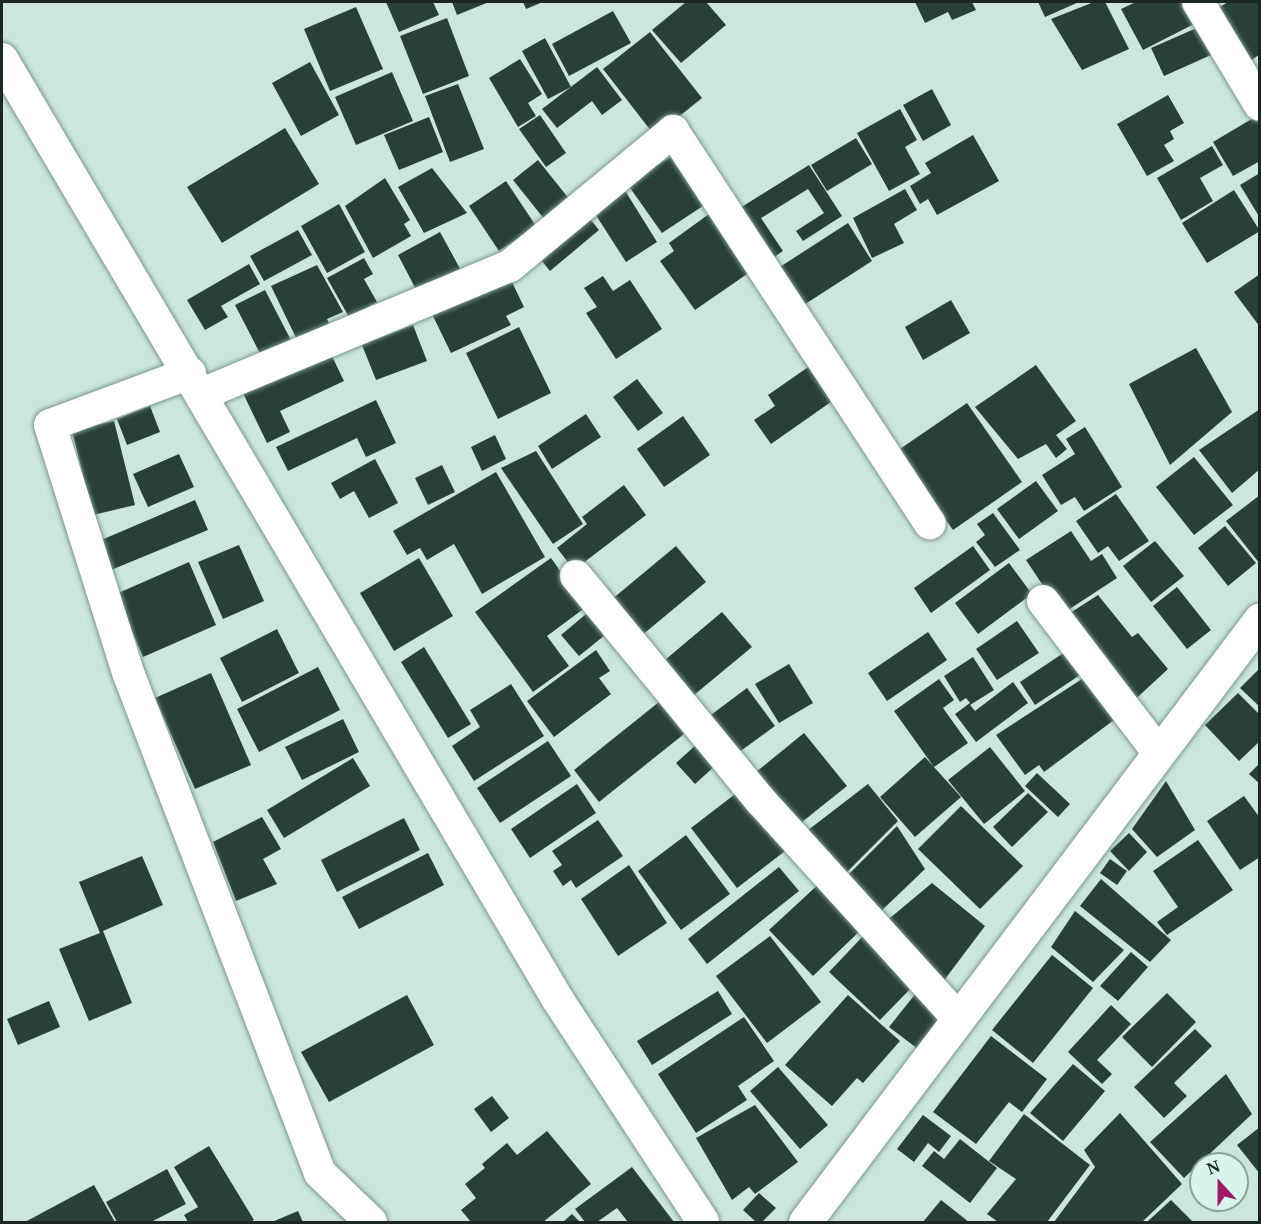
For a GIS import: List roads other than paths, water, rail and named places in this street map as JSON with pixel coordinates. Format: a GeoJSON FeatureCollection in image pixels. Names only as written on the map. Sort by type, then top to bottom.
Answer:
{"type":"FeatureCollection","features":[{"type":"Feature","properties":{"kind":"street"},"geometry":{"type":"LineString","coordinates":[[1198,2],[1260,105]]}},
{"type":"Feature","properties":{"kind":"street"},"geometry":{"type":"LineString","coordinates":[[2,59],[196,383],[558,1000],[703,1222]]}},
{"type":"Feature","properties":{"kind":"street"},"geometry":{"type":"LineString","coordinates":[[371,1222],[320,1173],[129,675],[50,425],[196,383],[510,266],[673,131],[930,523]]}},
{"type":"Feature","properties":{"kind":"street"},"geometry":{"type":"LineString","coordinates":[[576,576],[761,801],[958,1018]]}},
{"type":"Feature","properties":{"kind":"street"},"geometry":{"type":"LineString","coordinates":[[1043,601],[1159,753]]}},
{"type":"Feature","properties":{"kind":"street"},"geometry":{"type":"LineString","coordinates":[[805,1222],[1260,619]]}}]}
